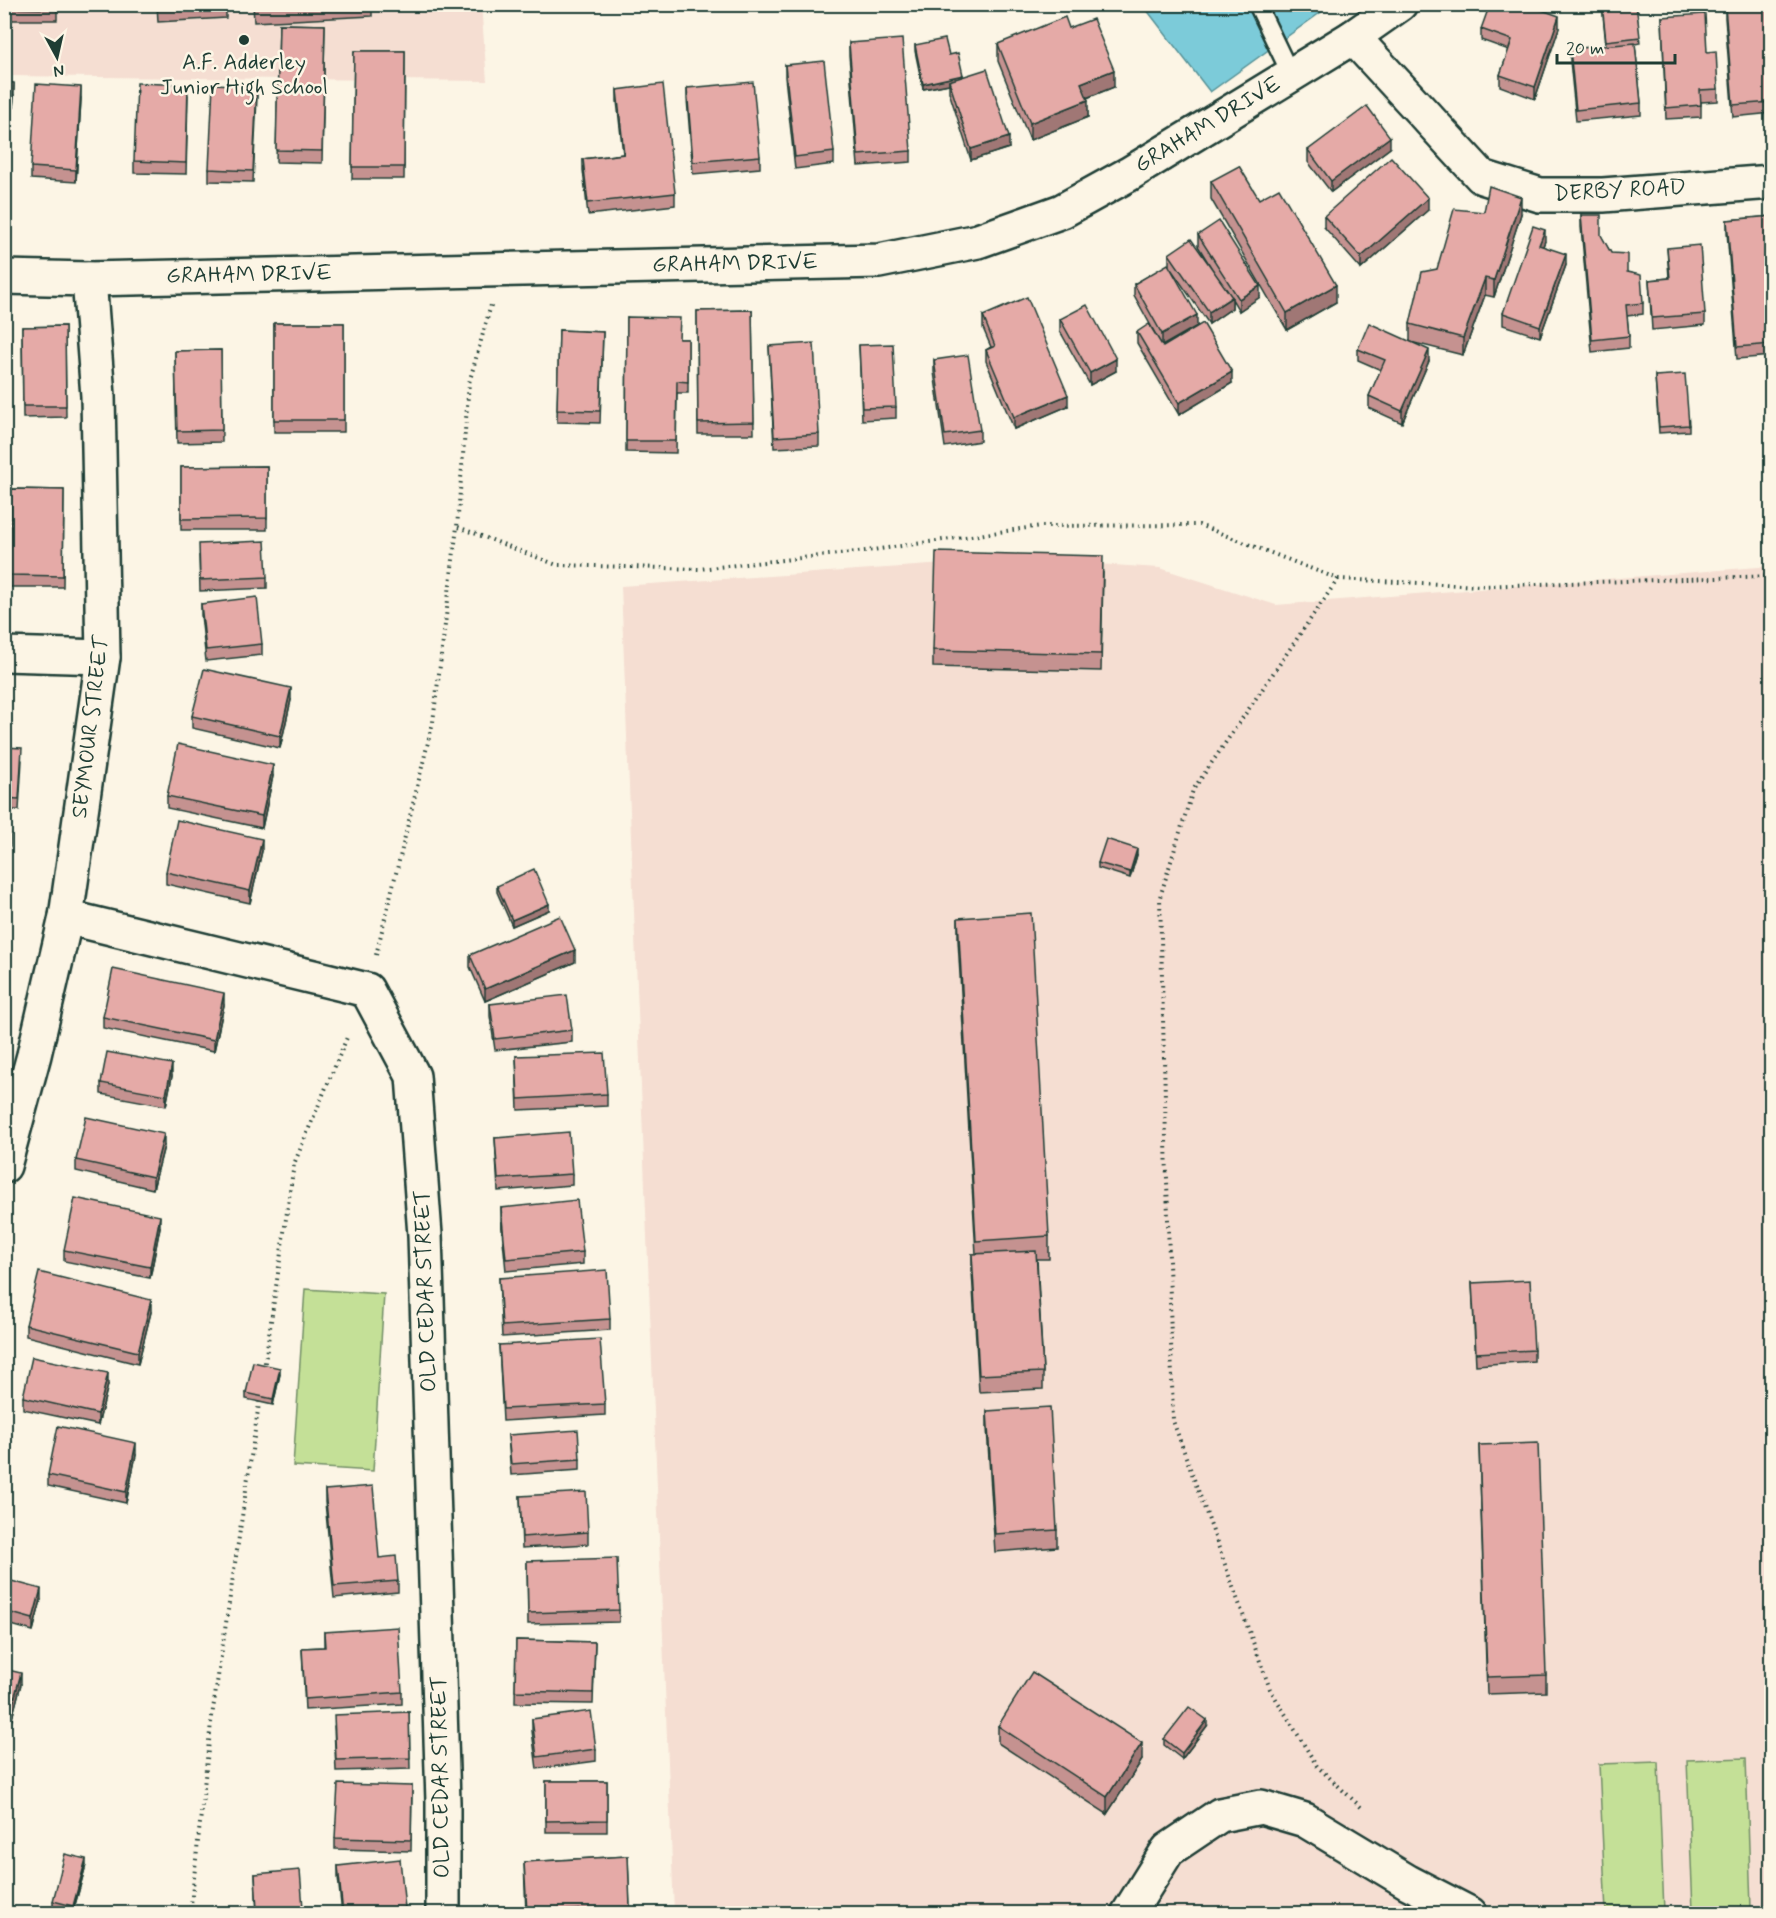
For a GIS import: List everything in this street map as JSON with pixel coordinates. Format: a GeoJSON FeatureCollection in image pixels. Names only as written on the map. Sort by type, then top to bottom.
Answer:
{"type":"FeatureCollection","features":[{"type":"Feature","properties":{"kind":"street","name":"GRAHAM DRIVE"},"geometry":{"type":"LineString","coordinates":[[4,277],[89,279],[879,261],[978,241],[1062,211],[1129,174],[1291,75],[1353,37],[1400,4]]}},
{"type":"Feature","properties":{"kind":"street","name":"DERBY ROAD"},"geometry":{"type":"LineString","coordinates":[[1353,37],[1482,177],[1540,195],[1603,195],[1772,182]]}},
{"type":"Feature","properties":{"kind":"street","name":"SEYMOUR STREET"},"geometry":{"type":"LineString","coordinates":[[4,1166],[34,1054],[66,917],[103,657],[98,396],[89,279]]}},
{"type":"Feature","properties":{"kind":"street"},"geometry":{"type":"LineString","coordinates":[[4,654],[103,657]]}},
{"type":"Feature","properties":{"kind":"street"},"geometry":{"type":"LineString","coordinates":[[66,917],[367,990]]}},
{"type":"Feature","properties":{"kind":"street","name":"OLD CEDAR STREET"},"geometry":{"type":"LineString","coordinates":[[367,990],[413,1076],[426,1247],[442,1779],[443,1914]]}},
{"type":"Feature","properties":{"kind":"street"},"geometry":{"type":"LineString","coordinates":[[1128,1914],[1168,1850],[1220,1815],[1261,1807],[1305,1820],[1408,1882],[1470,1914]]}},
{"type":"Feature","properties":{"kind":"lane"},"geometry":{"type":"LineString","coordinates":[[1257,4],[1291,75]]}},
{"type":"Feature","properties":{"kind":"path"},"geometry":{"type":"LineString","coordinates":[[263,1374],[294,1164],[367,990],[433,722],[458,527],[469,383],[501,270]]}},
{"type":"Feature","properties":{"kind":"path"},"geometry":{"type":"LineString","coordinates":[[458,527],[557,565],[699,568],[866,551],[1041,526],[1199,525],[1338,579],[1481,586],[1772,576]]}},
{"type":"Feature","properties":{"kind":"path"},"geometry":{"type":"LineString","coordinates":[[1338,579],[1193,790],[1160,897],[1173,1421],[1270,1689],[1317,1766],[1370,1815]]}},
{"type":"Feature","properties":{"kind":"path"},"geometry":{"type":"LineString","coordinates":[[190,1914],[211,1723],[261,1385]]}},
{"type":"Feature","properties":{"kind":"shaded area","name":"A.F. Adderley Junior High School"},"geometry":{"type":"Polygon","coordinates":[[[481,4],[487,81],[5,76],[5,5],[481,4]]]}},
{"type":"Feature","properties":{"kind":"shaded area"},"geometry":{"type":"Polygon","coordinates":[[[1018,559],[1160,568],[1276,605],[1771,566],[1771,1913],[674,1913],[621,586],[1018,559]]]}},
{"type":"Feature","properties":{"kind":"green space"},"geometry":{"type":"Polygon","coordinates":[[[305,1289],[384,1294],[373,1471],[293,1466],[305,1289]]]}},
{"type":"Feature","properties":{"kind":"green space"},"geometry":{"type":"Polygon","coordinates":[[[1746,1758],[1751,1908],[1693,1910],[1687,1760],[1746,1758]]]}},
{"type":"Feature","properties":{"kind":"green space"},"geometry":{"type":"Polygon","coordinates":[[[1658,1762],[1664,1911],[1606,1913],[1599,1764],[1658,1762]]]}},
{"type":"Feature","properties":{"kind":"water"},"geometry":{"type":"Polygon","coordinates":[[[1143,5],[1331,5],[1210,92],[1143,5]]]}},
{"type":"Feature","properties":{"kind":"building"},"geometry":{"type":"Polygon","coordinates":[[[4,4],[57,4],[57,9],[4,8],[4,4]]]}},
{"type":"Feature","properties":{"kind":"building"},"geometry":{"type":"Polygon","coordinates":[[[1490,4],[1525,4],[1559,16],[1535,87],[1500,75],[1512,40],[1481,29],[1490,4]]]}},
{"type":"Feature","properties":{"kind":"building"},"geometry":{"type":"Polygon","coordinates":[[[1602,4],[1636,4],[1640,37],[1606,41],[1602,4]]]}},
{"type":"Feature","properties":{"kind":"building"},"geometry":{"type":"Polygon","coordinates":[[[1772,4],[1772,102],[1733,105],[1725,6],[1772,4]]]}},
{"type":"Feature","properties":{"kind":"building"},"geometry":{"type":"Polygon","coordinates":[[[1705,14],[1707,52],[1716,51],[1718,89],[1700,90],[1701,105],[1666,108],[1662,17],[1705,14]]]}},
{"type":"Feature","properties":{"kind":"building"},"geometry":{"type":"Polygon","coordinates":[[[1065,17],[1069,28],[1093,19],[1114,70],[1081,83],[1088,100],[1030,123],[998,44],[1065,17]]]}},
{"type":"Feature","properties":{"kind":"building"},"geometry":{"type":"Polygon","coordinates":[[[279,24],[325,25],[322,151],[276,150],[279,24]]]}},
{"type":"Feature","properties":{"kind":"building"},"geometry":{"type":"Polygon","coordinates":[[[902,39],[911,151],[858,155],[849,43],[902,39]]]}},
{"type":"Feature","properties":{"kind":"building"},"geometry":{"type":"Polygon","coordinates":[[[945,39],[949,55],[958,53],[963,75],[923,84],[915,45],[945,39]]]}},
{"type":"Feature","properties":{"kind":"building"},"geometry":{"type":"Polygon","coordinates":[[[1635,43],[1641,103],[1576,110],[1570,49],[1635,43]]]}},
{"type":"Feature","properties":{"kind":"building"},"geometry":{"type":"Polygon","coordinates":[[[354,51],[405,51],[404,167],[352,167],[354,51]]]}},
{"type":"Feature","properties":{"kind":"building"},"geometry":{"type":"Polygon","coordinates":[[[824,61],[834,152],[795,157],[785,65],[824,61]]]}},
{"type":"Feature","properties":{"kind":"building"},"geometry":{"type":"Polygon","coordinates":[[[987,69],[1009,137],[971,149],[949,81],[987,69]]]}},
{"type":"Feature","properties":{"kind":"building"},"geometry":{"type":"Polygon","coordinates":[[[4,82],[14,83],[8,166],[4,166],[4,82]]]}},
{"type":"Feature","properties":{"kind":"building"},"geometry":{"type":"Polygon","coordinates":[[[753,82],[760,156],[693,162],[687,88],[753,82]]]}},
{"type":"Feature","properties":{"kind":"building"},"geometry":{"type":"Polygon","coordinates":[[[137,83],[188,85],[186,163],[134,161],[137,83]]]}},
{"type":"Feature","properties":{"kind":"building"},"geometry":{"type":"Polygon","coordinates":[[[36,84],[81,87],[76,170],[31,167],[36,84]]]}},
{"type":"Feature","properties":{"kind":"building"},"geometry":{"type":"Polygon","coordinates":[[[213,84],[257,86],[253,171],[209,169],[213,84]]]}},
{"type":"Feature","properties":{"kind":"building"},"geometry":{"type":"Polygon","coordinates":[[[663,84],[675,193],[588,203],[583,159],[624,154],[617,90],[663,84]]]}},
{"type":"Feature","properties":{"kind":"building"},"geometry":{"type":"Polygon","coordinates":[[[1367,106],[1390,137],[1331,181],[1308,150],[1367,106]]]}},
{"type":"Feature","properties":{"kind":"building"},"geometry":{"type":"Polygon","coordinates":[[[1391,157],[1428,198],[1361,257],[1324,216],[1391,157]]]}},
{"type":"Feature","properties":{"kind":"building"},"geometry":{"type":"Polygon","coordinates":[[[1239,166],[1259,199],[1279,188],[1336,285],[1287,313],[1211,181],[1239,166]]]}},
{"type":"Feature","properties":{"kind":"building"},"geometry":{"type":"Polygon","coordinates":[[[1489,186],[1521,197],[1494,280],[1485,278],[1463,338],[1410,324],[1422,272],[1437,269],[1454,209],[1484,212],[1489,186]]]}},
{"type":"Feature","properties":{"kind":"building"},"geometry":{"type":"Polygon","coordinates":[[[1581,215],[1601,215],[1601,235],[1611,253],[1627,254],[1627,272],[1641,275],[1643,303],[1626,305],[1629,336],[1592,340],[1581,215]]]}},
{"type":"Feature","properties":{"kind":"building"},"geometry":{"type":"Polygon","coordinates":[[[1772,216],[1772,344],[1737,347],[1727,220],[1772,216]]]}},
{"type":"Feature","properties":{"kind":"building"},"geometry":{"type":"Polygon","coordinates":[[[1219,221],[1260,286],[1239,299],[1198,235],[1219,221]]]}},
{"type":"Feature","properties":{"kind":"building"},"geometry":{"type":"Polygon","coordinates":[[[1533,226],[1545,230],[1539,245],[1566,254],[1540,326],[1503,313],[1533,226]]]}},
{"type":"Feature","properties":{"kind":"building"},"geometry":{"type":"Polygon","coordinates":[[[1191,239],[1232,297],[1209,312],[1169,254],[1191,239]]]}},
{"type":"Feature","properties":{"kind":"building"},"geometry":{"type":"Polygon","coordinates":[[[1700,245],[1705,314],[1652,318],[1649,280],[1670,278],[1667,248],[1700,245]]]}},
{"type":"Feature","properties":{"kind":"building"},"geometry":{"type":"Polygon","coordinates":[[[1168,264],[1197,315],[1162,334],[1134,284],[1168,264]]]}},
{"type":"Feature","properties":{"kind":"building"},"geometry":{"type":"Polygon","coordinates":[[[1027,297],[1068,395],[1014,417],[986,350],[995,346],[983,316],[1027,297]]]}},
{"type":"Feature","properties":{"kind":"building"},"geometry":{"type":"Polygon","coordinates":[[[1087,305],[1116,359],[1090,373],[1060,319],[1087,305]]]}},
{"type":"Feature","properties":{"kind":"building"},"geometry":{"type":"Polygon","coordinates":[[[752,310],[754,422],[698,423],[697,311],[752,310]]]}},
{"type":"Feature","properties":{"kind":"building"},"geometry":{"type":"Polygon","coordinates":[[[627,317],[680,318],[679,339],[688,339],[688,382],[677,381],[676,441],[626,441],[627,317]]]}},
{"type":"Feature","properties":{"kind":"building"},"geometry":{"type":"Polygon","coordinates":[[[274,323],[344,323],[344,420],[274,420],[274,323]]]}},
{"type":"Feature","properties":{"kind":"building"},"geometry":{"type":"Polygon","coordinates":[[[1203,323],[1232,372],[1179,403],[1137,332],[1149,324],[1163,347],[1203,323]]]}},
{"type":"Feature","properties":{"kind":"building"},"geometry":{"type":"Polygon","coordinates":[[[1369,323],[1429,350],[1402,411],[1369,396],[1385,360],[1358,349],[1369,323]]]}},
{"type":"Feature","properties":{"kind":"building"},"geometry":{"type":"Polygon","coordinates":[[[65,326],[66,406],[23,406],[22,327],[65,326]]]}},
{"type":"Feature","properties":{"kind":"building"},"geometry":{"type":"Polygon","coordinates":[[[559,330],[603,332],[600,411],[557,410],[559,330]]]}},
{"type":"Feature","properties":{"kind":"building"},"geometry":{"type":"Polygon","coordinates":[[[814,343],[819,434],[774,437],[769,346],[814,343]]]}},
{"type":"Feature","properties":{"kind":"building"},"geometry":{"type":"Polygon","coordinates":[[[893,344],[896,407],[862,408],[859,345],[893,344]]]}},
{"type":"Feature","properties":{"kind":"building"},"geometry":{"type":"Polygon","coordinates":[[[221,350],[222,430],[177,431],[175,351],[221,350]]]}},
{"type":"Feature","properties":{"kind":"building"},"geometry":{"type":"Polygon","coordinates":[[[968,355],[980,430],[945,435],[934,360],[968,355]]]}},
{"type":"Feature","properties":{"kind":"building"},"geometry":{"type":"Polygon","coordinates":[[[1685,374],[1689,425],[1659,427],[1655,376],[1685,374]]]}},
{"type":"Feature","properties":{"kind":"building"},"geometry":{"type":"Polygon","coordinates":[[[267,466],[267,518],[181,519],[181,467],[267,466]]]}},
{"type":"Feature","properties":{"kind":"building"},"geometry":{"type":"Polygon","coordinates":[[[11,489],[64,490],[63,576],[10,575],[11,489]]]}},
{"type":"Feature","properties":{"kind":"building"},"geometry":{"type":"Polygon","coordinates":[[[265,541],[267,577],[200,580],[199,544],[265,541]]]}},
{"type":"Feature","properties":{"kind":"building"},"geometry":{"type":"Polygon","coordinates":[[[936,552],[1103,556],[1101,654],[933,650],[936,552]]]}},
{"type":"Feature","properties":{"kind":"building"},"geometry":{"type":"Polygon","coordinates":[[[257,597],[262,644],[206,650],[201,604],[257,597]]]}},
{"type":"Feature","properties":{"kind":"building"},"geometry":{"type":"Polygon","coordinates":[[[204,669],[291,688],[280,736],[192,716],[204,669]]]}},
{"type":"Feature","properties":{"kind":"building"},"geometry":{"type":"Polygon","coordinates":[[[4,675],[7,675],[4,712],[4,675]]]}},
{"type":"Feature","properties":{"kind":"building"},"geometry":{"type":"Polygon","coordinates":[[[178,744],[273,765],[262,816],[167,796],[178,744]]]}},
{"type":"Feature","properties":{"kind":"building"},"geometry":{"type":"Polygon","coordinates":[[[4,747],[22,748],[19,799],[4,798],[4,747]]]}},
{"type":"Feature","properties":{"kind":"building"},"geometry":{"type":"Polygon","coordinates":[[[177,820],[262,839],[250,891],[166,872],[177,820]]]}},
{"type":"Feature","properties":{"kind":"building"},"geometry":{"type":"Polygon","coordinates":[[[4,832],[10,833],[4,862],[4,832]]]}},
{"type":"Feature","properties":{"kind":"building"},"geometry":{"type":"Polygon","coordinates":[[[1106,839],[1137,849],[1130,872],[1098,863],[1106,839]]]}},
{"type":"Feature","properties":{"kind":"building"},"geometry":{"type":"Polygon","coordinates":[[[534,869],[549,904],[512,920],[497,886],[534,869]]]}},
{"type":"Feature","properties":{"kind":"building"},"geometry":{"type":"Polygon","coordinates":[[[4,901],[9,902],[4,925],[4,901]]]}},
{"type":"Feature","properties":{"kind":"building"},"geometry":{"type":"Polygon","coordinates":[[[1031,913],[1049,1236],[976,1241],[958,918],[1031,913]]]}},
{"type":"Feature","properties":{"kind":"building"},"geometry":{"type":"Polygon","coordinates":[[[560,916],[575,950],[485,989],[470,955],[560,916]]]}},
{"type":"Feature","properties":{"kind":"building"},"geometry":{"type":"Polygon","coordinates":[[[113,969],[224,993],[214,1040],[103,1017],[113,969]]]}},
{"type":"Feature","properties":{"kind":"building"},"geometry":{"type":"Polygon","coordinates":[[[567,995],[572,1030],[495,1039],[490,1004],[567,995]]]}},
{"type":"Feature","properties":{"kind":"building"},"geometry":{"type":"Polygon","coordinates":[[[107,1052],[172,1064],[166,1095],[101,1083],[107,1052]]]}},
{"type":"Feature","properties":{"kind":"building"},"geometry":{"type":"Polygon","coordinates":[[[604,1053],[607,1094],[518,1099],[516,1056],[604,1053]]]}},
{"type":"Feature","properties":{"kind":"building"},"geometry":{"type":"Polygon","coordinates":[[[86,1117],[164,1134],[153,1177],[76,1160],[86,1117]]]}},
{"type":"Feature","properties":{"kind":"building"},"geometry":{"type":"Polygon","coordinates":[[[569,1132],[572,1174],[498,1179],[495,1138],[569,1132]]]}},
{"type":"Feature","properties":{"kind":"building"},"geometry":{"type":"Polygon","coordinates":[[[75,1198],[160,1216],[150,1267],[64,1250],[75,1198]]]}},
{"type":"Feature","properties":{"kind":"building"},"geometry":{"type":"Polygon","coordinates":[[[577,1200],[583,1252],[506,1259],[501,1208],[577,1200]]]}},
{"type":"Feature","properties":{"kind":"building"},"geometry":{"type":"Polygon","coordinates":[[[1036,1251],[1043,1372],[979,1375],[972,1254],[1036,1251]]]}},
{"type":"Feature","properties":{"kind":"building"},"geometry":{"type":"Polygon","coordinates":[[[607,1270],[610,1319],[502,1326],[499,1278],[607,1270]]]}},
{"type":"Feature","properties":{"kind":"building"},"geometry":{"type":"Polygon","coordinates":[[[39,1272],[151,1300],[138,1352],[26,1325],[39,1272]]]}},
{"type":"Feature","properties":{"kind":"building"},"geometry":{"type":"Polygon","coordinates":[[[1530,1280],[1534,1350],[1476,1353],[1472,1283],[1530,1280]]]}},
{"type":"Feature","properties":{"kind":"building"},"geometry":{"type":"Polygon","coordinates":[[[600,1339],[605,1404],[503,1409],[499,1345],[600,1339]]]}},
{"type":"Feature","properties":{"kind":"building"},"geometry":{"type":"Polygon","coordinates":[[[32,1357],[108,1373],[98,1414],[23,1397],[32,1357]]]}},
{"type":"Feature","properties":{"kind":"building"},"geometry":{"type":"Polygon","coordinates":[[[253,1362],[280,1368],[273,1399],[246,1393],[253,1362]]]}},
{"type":"Feature","properties":{"kind":"building"},"geometry":{"type":"Polygon","coordinates":[[[1050,1407],[1057,1530],[995,1534],[987,1411],[1050,1407]]]}},
{"type":"Feature","properties":{"kind":"building"},"geometry":{"type":"Polygon","coordinates":[[[58,1426],[136,1443],[126,1492],[48,1475],[58,1426]]]}},
{"type":"Feature","properties":{"kind":"building"},"geometry":{"type":"Polygon","coordinates":[[[578,1430],[580,1459],[511,1464],[508,1435],[578,1430]]]}},
{"type":"Feature","properties":{"kind":"building"},"geometry":{"type":"Polygon","coordinates":[[[1538,1443],[1546,1675],[1487,1677],[1479,1445],[1538,1443]]]}},
{"type":"Feature","properties":{"kind":"building"},"geometry":{"type":"Polygon","coordinates":[[[373,1486],[379,1558],[396,1556],[398,1581],[334,1586],[325,1490],[373,1486]]]}},
{"type":"Feature","properties":{"kind":"building"},"geometry":{"type":"Polygon","coordinates":[[[586,1492],[588,1532],[522,1537],[520,1496],[586,1492]]]}},
{"type":"Feature","properties":{"kind":"building"},"geometry":{"type":"Polygon","coordinates":[[[617,1558],[619,1610],[528,1613],[527,1561],[617,1558]]]}},
{"type":"Feature","properties":{"kind":"building"},"geometry":{"type":"Polygon","coordinates":[[[4,1579],[41,1589],[33,1619],[4,1611],[4,1579]]]}},
{"type":"Feature","properties":{"kind":"building"},"geometry":{"type":"Polygon","coordinates":[[[398,1627],[402,1692],[305,1699],[302,1648],[325,1647],[324,1632],[398,1627]]]}},
{"type":"Feature","properties":{"kind":"building"},"geometry":{"type":"Polygon","coordinates":[[[516,1640],[595,1642],[593,1693],[515,1691],[516,1640]]]}},
{"type":"Feature","properties":{"kind":"building"},"geometry":{"type":"Polygon","coordinates":[[[4,1669],[21,1673],[9,1718],[4,1717],[4,1669]]]}},
{"type":"Feature","properties":{"kind":"building"},"geometry":{"type":"Polygon","coordinates":[[[1032,1672],[1142,1743],[1107,1797],[998,1726],[1032,1672]]]}},
{"type":"Feature","properties":{"kind":"building"},"geometry":{"type":"Polygon","coordinates":[[[1189,1707],[1207,1720],[1182,1753],[1164,1739],[1189,1707]]]}},
{"type":"Feature","properties":{"kind":"building"},"geometry":{"type":"Polygon","coordinates":[[[591,1711],[596,1749],[537,1757],[532,1719],[591,1711]]]}},
{"type":"Feature","properties":{"kind":"building"},"geometry":{"type":"Polygon","coordinates":[[[409,1712],[410,1758],[336,1760],[334,1715],[409,1712]]]}},
{"type":"Feature","properties":{"kind":"building"},"geometry":{"type":"Polygon","coordinates":[[[546,1781],[607,1781],[607,1820],[546,1821],[546,1781]]]}},
{"type":"Feature","properties":{"kind":"building"},"geometry":{"type":"Polygon","coordinates":[[[338,1784],[412,1786],[411,1840],[335,1838],[338,1784]]]}},
{"type":"Feature","properties":{"kind":"building"},"geometry":{"type":"Polygon","coordinates":[[[65,1854],[86,1859],[73,1906],[53,1901],[65,1854]]]}},
{"type":"Feature","properties":{"kind":"building"},"geometry":{"type":"Polygon","coordinates":[[[628,1856],[630,1907],[551,1911],[615,1912],[615,1914],[527,1912],[524,1862],[628,1856]]]}},
{"type":"Feature","properties":{"kind":"building"},"geometry":{"type":"Polygon","coordinates":[[[400,1859],[405,1908],[343,1914],[338,1866],[400,1859]]]}},
{"type":"Feature","properties":{"kind":"building"},"geometry":{"type":"Polygon","coordinates":[[[300,1870],[303,1908],[257,1911],[255,1874],[300,1870]]]}},
{"type":"Feature","properties":{"kind":"place","name":"A.F. Adderley Junior High School"},"geometry":{"type":"Point","coordinates":[244,40]}}]}
